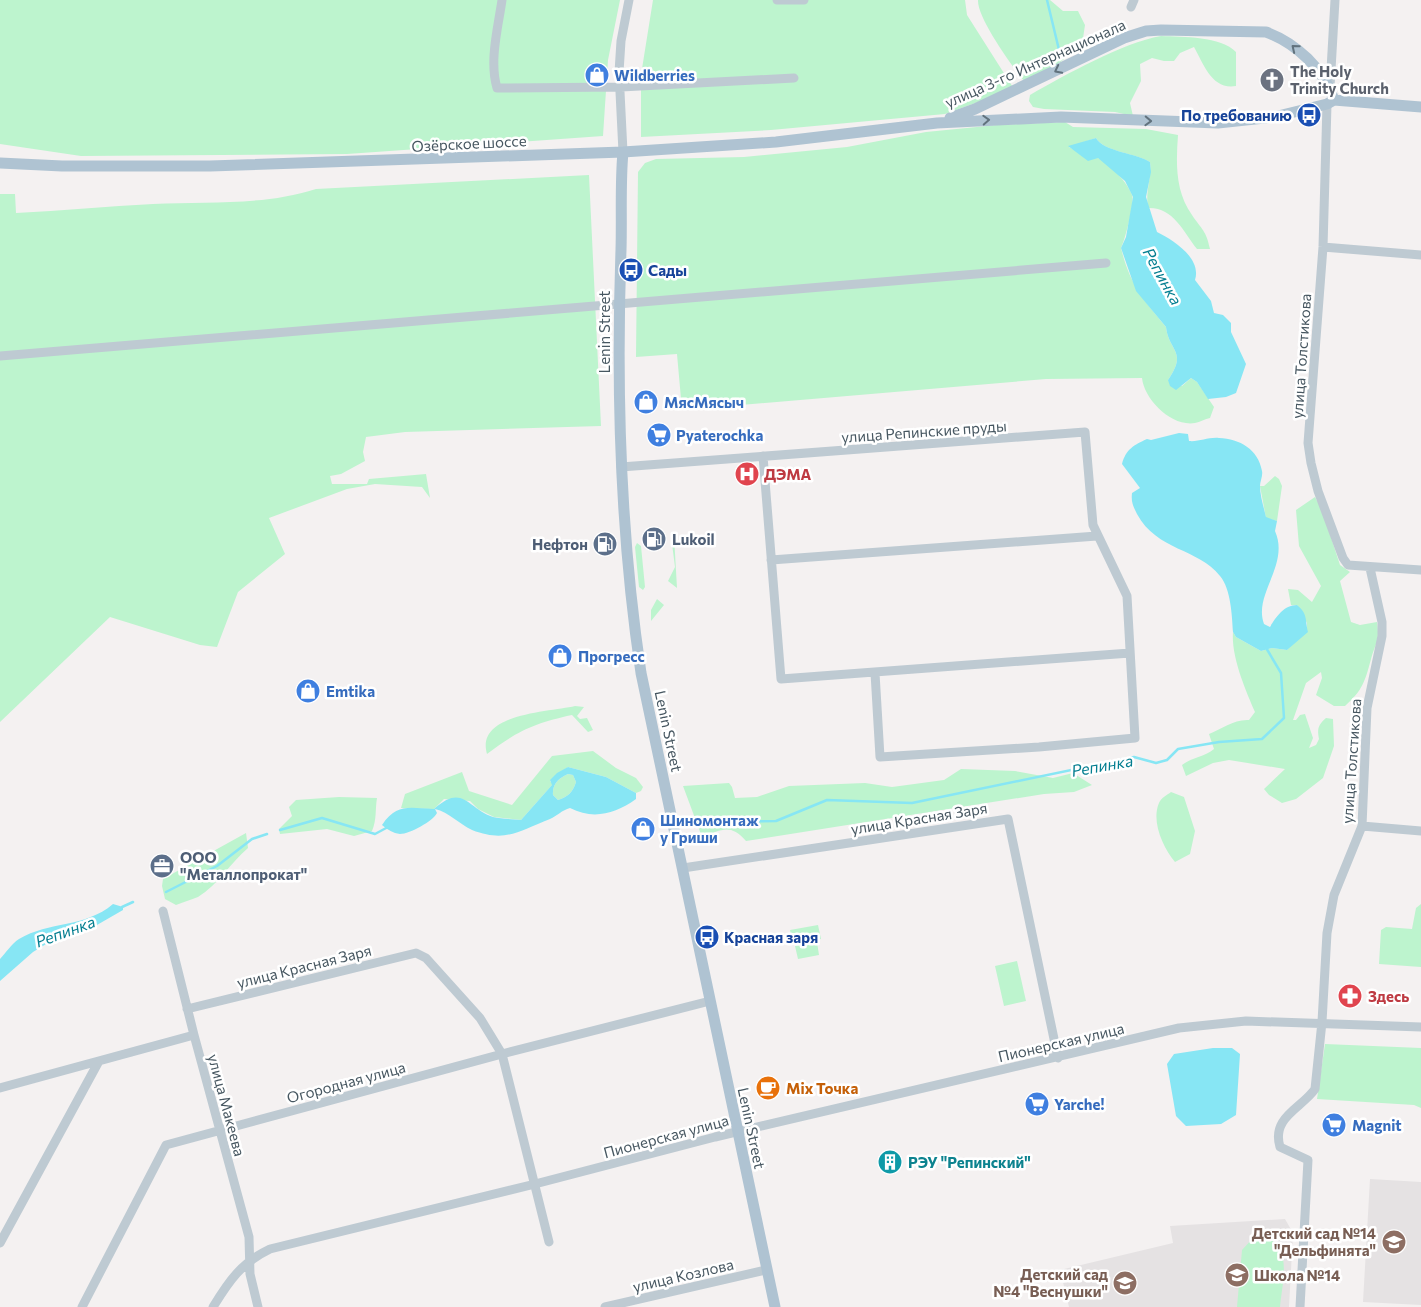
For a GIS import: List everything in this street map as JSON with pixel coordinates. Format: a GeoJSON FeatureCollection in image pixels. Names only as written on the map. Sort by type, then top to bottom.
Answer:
{"type":"FeatureCollection","features":[{"type":"Feature","properties":{"kind":"main road","name":"улица 3-го Интернационала"},"geometry":{"type":"LineString","coordinates":[[937,123],[976,110],[1124,38],[1146,31],[1188,29],[1266,32],[1282,38],[1299,50],[1330,87],[1330,102]]}},
{"type":"Feature","properties":{"kind":"main road","name":"улица 3-го Интернационала"},"geometry":{"type":"LineString","coordinates":[[937,123],[1061,117],[1218,123],[1274,117],[1330,102],[1421,107]]}},
{"type":"Feature","properties":{"kind":"main road","name":"Озёрское шоссе"},"geometry":{"type":"LineString","coordinates":[[0,163],[62,166],[210,166],[623,152],[776,142],[937,123]]}},
{"type":"Feature","properties":{"kind":"main road","name":"Lenin Street"},"geometry":{"type":"LineString","coordinates":[[623,152],[618,304],[621,467],[624,533],[640,664],[775,1307]]}},
{"type":"Feature","properties":{"kind":"street"},"geometry":{"type":"LineString","coordinates":[[502,0],[495,50],[494,80],[497,88],[621,87],[794,78]]}},
{"type":"Feature","properties":{"kind":"street"},"geometry":{"type":"LineString","coordinates":[[623,152],[619,72],[621,40],[629,0]]}},
{"type":"Feature","properties":{"kind":"street"},"geometry":{"type":"LineString","coordinates":[[777,0],[804,0]]}},
{"type":"Feature","properties":{"kind":"street"},"geometry":{"type":"LineString","coordinates":[[1330,87],[1335,0]]}},
{"type":"Feature","properties":{"kind":"street","name":"улица Толстикова"},"geometry":{"type":"LineString","coordinates":[[1300,1307],[1308,1160],[1280,1147],[1278,1140],[1285,1117],[1297,1105],[1309,1098],[1314,1089],[1322,1022],[1327,933],[1334,895],[1362,826],[1367,708],[1382,636],[1382,622],[1370,568],[1348,565],[1343,558],[1318,491],[1311,464],[1309,422],[1323,247],[1330,102]]}},
{"type":"Feature","properties":{"kind":"street"},"geometry":{"type":"LineString","coordinates":[[1323,247],[1421,256]]}},
{"type":"Feature","properties":{"kind":"street"},"geometry":{"type":"LineString","coordinates":[[0,356],[1106,263]]}},
{"type":"Feature","properties":{"kind":"street","name":"улица Репинские пруды"},"geometry":{"type":"LineString","coordinates":[[763,456],[1085,432],[1093,525],[1127,596],[1136,738],[1039,747],[880,757],[875,673]]}},
{"type":"Feature","properties":{"kind":"street"},"geometry":{"type":"LineString","coordinates":[[621,467],[763,456],[781,679],[1130,653]]}},
{"type":"Feature","properties":{"kind":"street"},"geometry":{"type":"LineString","coordinates":[[772,560],[1097,536]]}},
{"type":"Feature","properties":{"kind":"street"},"geometry":{"type":"LineString","coordinates":[[1370,568],[1421,570]]}},
{"type":"Feature","properties":{"kind":"street","name":"улица Красная Заря"},"geometry":{"type":"LineString","coordinates":[[682,868],[1008,819],[1058,1058]]}},
{"type":"Feature","properties":{"kind":"street"},"geometry":{"type":"LineString","coordinates":[[1362,826],[1421,831]]}},
{"type":"Feature","properties":{"kind":"street","name":"улица Макеева"},"geometry":{"type":"LineString","coordinates":[[164,911],[187,1009],[250,1237],[250,1274],[258,1307]]}},
{"type":"Feature","properties":{"kind":"street","name":"улица Красная Заря"},"geometry":{"type":"LineString","coordinates":[[187,1009],[416,953],[426,958],[480,1018],[502,1054]]}},
{"type":"Feature","properties":{"kind":"street","name":"Огородная улица"},"geometry":{"type":"LineString","coordinates":[[82,1307],[166,1145],[502,1054],[710,1001]]}},
{"type":"Feature","properties":{"kind":"street","name":"Пионерская улица"},"geometry":{"type":"LineString","coordinates":[[213,1307],[230,1280],[251,1258],[270,1248],[535,1184],[737,1132],[1058,1058],[1165,1031],[1246,1021],[1322,1022],[1421,1027]]}},
{"type":"Feature","properties":{"kind":"street"},"geometry":{"type":"LineString","coordinates":[[0,1088],[194,1035]]}},
{"type":"Feature","properties":{"kind":"street"},"geometry":{"type":"LineString","coordinates":[[502,1054],[549,1242]]}},
{"type":"Feature","properties":{"kind":"street"},"geometry":{"type":"LineString","coordinates":[[0,1243],[99,1061]]}},
{"type":"Feature","properties":{"kind":"street","name":"улица Козлова"},"geometry":{"type":"LineString","coordinates":[[605,1307],[766,1270]]}},
{"type":"Feature","properties":{"kind":"shaded area","name":"Детский сад №14 \"Дельфинята\""},"geometry":{"type":"Polygon","coordinates":[[[1370,1179],[1421,1182],[1421,1305],[1363,1302],[1370,1179]]]}},
{"type":"Feature","properties":{"kind":"shaded area"},"geometry":{"type":"Polygon","coordinates":[[[1285,1219],[1293,1233],[1289,1307],[1069,1307],[1060,1270],[1173,1243],[1170,1226],[1285,1219]]]}},
{"type":"Feature","properties":{"kind":"green space"},"geometry":{"type":"Polygon","coordinates":[[[0,0],[620,0],[608,60],[603,136],[347,154],[81,156],[0,144],[0,0]]]}},
{"type":"Feature","properties":{"kind":"green space"},"geometry":{"type":"Polygon","coordinates":[[[653,0],[965,0],[967,15],[1014,89],[945,114],[771,130],[641,137],[641,75],[653,0]]]}},
{"type":"Feature","properties":{"kind":"green space"},"geometry":{"type":"Polygon","coordinates":[[[978,0],[1050,0],[1063,11],[1078,11],[1085,25],[1082,45],[1054,67],[1024,81],[989,30],[979,8],[978,0]]]}},
{"type":"Feature","properties":{"kind":"green space"},"geometry":{"type":"Polygon","coordinates":[[[1161,36],[1201,38],[1229,47],[1236,52],[1236,86],[1221,84],[1215,80],[1205,68],[1194,47],[1180,53],[1174,61],[1152,58],[1140,64],[1141,81],[1130,103],[1133,116],[1115,112],[1044,109],[1033,107],[1029,101],[1030,95],[1112,52],[1161,36]]]}},
{"type":"Feature","properties":{"kind":"green space"},"geometry":{"type":"Polygon","coordinates":[[[1065,122],[1073,127],[1146,129],[1178,135],[1177,166],[1182,196],[1186,206],[1205,234],[1210,249],[1197,249],[1177,221],[1164,211],[1148,208],[1147,196],[1150,162],[1106,146],[1096,138],[1069,147],[1095,156],[1103,161],[1118,174],[1130,190],[1133,199],[1127,230],[1121,248],[1125,261],[1138,291],[1166,327],[1170,342],[1176,352],[1177,363],[1168,380],[1182,386],[1191,378],[1197,382],[1214,407],[1210,418],[1195,423],[1186,423],[1168,416],[1153,403],[1142,378],[1046,379],[682,410],[677,354],[636,357],[638,172],[645,163],[656,159],[744,157],[847,147],[926,132],[997,125],[1065,122]]]}},
{"type":"Feature","properties":{"kind":"green space"},"geometry":{"type":"Polygon","coordinates":[[[589,175],[601,426],[405,432],[366,437],[363,452],[365,461],[341,474],[330,476],[332,484],[367,484],[369,479],[426,474],[430,498],[422,487],[375,484],[347,489],[269,518],[285,554],[238,592],[217,647],[200,645],[110,617],[0,722],[0,194],[15,194],[16,213],[174,203],[236,202],[276,198],[316,189],[589,175]]]}},
{"type":"Feature","properties":{"kind":"green space"},"geometry":{"type":"Polygon","coordinates":[[[1275,476],[1279,479],[1282,486],[1277,521],[1266,518],[1260,486],[1264,486],[1275,476]]]}},
{"type":"Feature","properties":{"kind":"green space"},"geometry":{"type":"Polygon","coordinates":[[[1315,497],[1322,510],[1340,565],[1350,572],[1340,581],[1351,622],[1360,625],[1377,622],[1378,638],[1362,685],[1356,695],[1345,706],[1334,706],[1316,695],[1322,678],[1321,672],[1306,683],[1293,720],[1305,714],[1313,738],[1309,748],[1316,745],[1319,739],[1318,730],[1321,723],[1326,718],[1333,719],[1334,746],[1323,778],[1296,799],[1282,803],[1269,795],[1264,789],[1285,769],[1229,760],[1213,763],[1186,776],[1182,765],[1214,749],[1209,734],[1233,723],[1249,720],[1255,712],[1237,663],[1234,652],[1233,632],[1236,637],[1261,651],[1272,648],[1287,650],[1307,628],[1307,623],[1297,605],[1291,605],[1288,589],[1298,590],[1312,602],[1321,586],[1299,546],[1296,510],[1315,497]]]}},
{"type":"Feature","properties":{"kind":"green space"},"geometry":{"type":"Polygon","coordinates":[[[671,536],[674,536],[677,588],[668,581],[675,567],[671,536]]]}},
{"type":"Feature","properties":{"kind":"green space"},"geometry":{"type":"Polygon","coordinates":[[[637,543],[641,546],[645,587],[643,590],[639,587],[635,547],[637,543]]]}},
{"type":"Feature","properties":{"kind":"green space"},"geometry":{"type":"Polygon","coordinates":[[[657,599],[664,605],[651,621],[651,610],[657,599]]]}},
{"type":"Feature","properties":{"kind":"green space"},"geometry":{"type":"Polygon","coordinates":[[[575,706],[584,707],[577,716],[580,719],[587,718],[593,730],[588,732],[572,715],[547,721],[527,729],[508,739],[487,754],[486,740],[492,730],[503,722],[533,713],[575,706]]]}},
{"type":"Feature","properties":{"kind":"green space"},"geometry":{"type":"Polygon","coordinates":[[[593,751],[616,768],[636,778],[643,787],[641,791],[636,793],[606,777],[568,767],[550,781],[553,784],[521,820],[494,817],[478,809],[470,801],[444,799],[434,809],[401,808],[405,794],[462,772],[469,791],[512,805],[552,756],[593,751]]]}},
{"type":"Feature","properties":{"kind":"green space"},"geometry":{"type":"Polygon","coordinates":[[[961,769],[1015,771],[1053,778],[1073,773],[1092,785],[1074,792],[1044,794],[746,841],[740,835],[730,830],[720,830],[702,837],[683,786],[729,783],[735,798],[757,797],[789,786],[865,783],[892,787],[944,780],[961,769]]]}},
{"type":"Feature","properties":{"kind":"green space"},"geometry":{"type":"Polygon","coordinates":[[[568,774],[573,775],[576,782],[575,786],[570,794],[558,800],[553,795],[555,785],[568,774]]]}},
{"type":"Feature","properties":{"kind":"green space"},"geometry":{"type":"Polygon","coordinates":[[[1171,792],[1184,797],[1195,831],[1190,854],[1175,862],[1166,849],[1157,826],[1156,818],[1160,801],[1171,792]]]}},
{"type":"Feature","properties":{"kind":"green space"},"geometry":{"type":"Polygon","coordinates":[[[339,797],[377,798],[372,831],[354,836],[327,829],[280,834],[279,829],[292,816],[289,807],[296,800],[339,797]]]}},
{"type":"Feature","properties":{"kind":"green space"},"geometry":{"type":"Polygon","coordinates":[[[246,833],[248,848],[205,892],[198,897],[176,905],[165,899],[162,886],[163,879],[246,833]]]}},
{"type":"Feature","properties":{"kind":"green space"},"geometry":{"type":"Polygon","coordinates":[[[1421,904],[1421,967],[1379,964],[1381,930],[1386,927],[1412,929],[1416,908],[1421,904]]]}},
{"type":"Feature","properties":{"kind":"green space"},"geometry":{"type":"Polygon","coordinates":[[[818,925],[821,939],[793,944],[790,930],[818,925]]]}},
{"type":"Feature","properties":{"kind":"green space"},"geometry":{"type":"Polygon","coordinates":[[[817,942],[819,955],[798,959],[795,946],[817,942]]]}},
{"type":"Feature","properties":{"kind":"green space"},"geometry":{"type":"Polygon","coordinates":[[[1017,961],[1026,1001],[1004,1006],[995,966],[1017,961]]]}},
{"type":"Feature","properties":{"kind":"green space"},"geometry":{"type":"Polygon","coordinates":[[[1325,1044],[1421,1048],[1421,1108],[1414,1105],[1317,1099],[1325,1044]]]}},
{"type":"Feature","properties":{"kind":"green space"},"geometry":{"type":"Polygon","coordinates":[[[1262,1237],[1272,1241],[1279,1247],[1282,1255],[1284,1276],[1280,1307],[1237,1307],[1242,1250],[1253,1238],[1262,1237]]]}},
{"type":"Feature","properties":{"kind":"water"},"geometry":{"type":"Polygon","coordinates":[[[1096,138],[1106,146],[1150,162],[1151,172],[1146,197],[1157,232],[1178,245],[1190,257],[1196,272],[1195,280],[1211,301],[1214,313],[1223,315],[1231,323],[1231,332],[1246,364],[1236,393],[1226,397],[1208,399],[1197,382],[1191,378],[1176,390],[1170,386],[1168,380],[1177,363],[1176,352],[1170,342],[1166,327],[1136,291],[1121,248],[1126,237],[1133,197],[1125,181],[1098,158],[1088,161],[1068,146],[1096,138]]]}},
{"type":"Feature","properties":{"kind":"water"},"geometry":{"type":"Polygon","coordinates":[[[1179,433],[1188,434],[1189,441],[1215,438],[1234,440],[1252,451],[1260,463],[1262,502],[1266,517],[1277,521],[1275,531],[1278,544],[1278,556],[1263,602],[1264,624],[1270,627],[1284,609],[1297,605],[1305,614],[1308,632],[1287,650],[1272,648],[1261,651],[1236,637],[1233,632],[1229,595],[1220,576],[1201,560],[1155,535],[1145,526],[1137,514],[1133,504],[1132,493],[1140,488],[1122,464],[1128,451],[1147,439],[1151,440],[1179,433]]]}},
{"type":"Feature","properties":{"kind":"water"},"geometry":{"type":"Polygon","coordinates":[[[568,767],[606,777],[636,793],[636,799],[612,812],[604,814],[587,814],[570,808],[530,828],[503,835],[484,834],[472,830],[435,809],[437,813],[431,820],[404,833],[393,832],[382,825],[398,810],[404,808],[434,809],[452,798],[465,800],[493,817],[521,820],[552,785],[550,780],[557,773],[568,767]],[[568,774],[555,785],[553,795],[558,800],[570,794],[573,789],[576,782],[573,775],[568,774]]]}},
{"type":"Feature","properties":{"kind":"water"},"geometry":{"type":"Polygon","coordinates":[[[113,904],[123,907],[123,910],[74,936],[51,941],[33,952],[0,981],[0,959],[19,939],[42,929],[91,917],[113,904]]]}},
{"type":"Feature","properties":{"kind":"water"},"geometry":{"type":"Polygon","coordinates":[[[1213,1048],[1232,1048],[1240,1054],[1236,1115],[1221,1124],[1186,1126],[1176,1116],[1167,1064],[1174,1054],[1213,1048]]]}},
{"type":"Feature","properties":{"kind":"waterway","name":"Репинка"},"geometry":{"type":"LineString","coordinates":[[1047,0],[1060,54]]}},
{"type":"Feature","properties":{"kind":"waterway","name":"Репинка"},"geometry":{"type":"LineString","coordinates":[[698,817],[718,822],[776,821],[827,800],[912,803],[1134,757],[1156,763],[1167,760],[1178,749],[1219,742],[1262,739],[1284,718],[1281,673],[1265,646]]}},
{"type":"Feature","properties":{"kind":"waterway","name":"Репинка"},"geometry":{"type":"LineString","coordinates":[[280,830],[322,818],[375,834],[388,827]]}},
{"type":"Feature","properties":{"kind":"waterway","name":"Репинка"},"geometry":{"type":"LineString","coordinates":[[166,892],[217,866],[252,839],[267,834]]}},
{"type":"Feature","properties":{"kind":"waterway","name":"Репинка"},"geometry":{"type":"LineString","coordinates":[[122,907],[133,902]]}},
{"type":"Feature","properties":{"kind":"place","name":"Wildberries"},"geometry":{"type":"Point","coordinates":[597,75]}},
{"type":"Feature","properties":{"kind":"place","name":"The Holy Trinity Church"},"geometry":{"type":"Point","coordinates":[1272,80]}},
{"type":"Feature","properties":{"kind":"place","name":"По требованию"},"geometry":{"type":"Point","coordinates":[1309,115]}},
{"type":"Feature","properties":{"kind":"place","name":"Сады"},"geometry":{"type":"Point","coordinates":[631,270]}},
{"type":"Feature","properties":{"kind":"place","name":"МясМясыч"},"geometry":{"type":"Point","coordinates":[646,402]}},
{"type":"Feature","properties":{"kind":"place","name":"Pyaterochka"},"geometry":{"type":"Point","coordinates":[659,435]}},
{"type":"Feature","properties":{"kind":"place","name":"ДЭМА"},"geometry":{"type":"Point","coordinates":[747,474]}},
{"type":"Feature","properties":{"kind":"place","name":"Lukoil"},"geometry":{"type":"Point","coordinates":[654,539]}},
{"type":"Feature","properties":{"kind":"place","name":"Нефтон"},"geometry":{"type":"Point","coordinates":[605,544]}},
{"type":"Feature","properties":{"kind":"place","name":"Прогресс"},"geometry":{"type":"Point","coordinates":[560,656]}},
{"type":"Feature","properties":{"kind":"place","name":"Emtika"},"geometry":{"type":"Point","coordinates":[308,691]}},
{"type":"Feature","properties":{"kind":"place","name":"Шиномонтаж у Гриши"},"geometry":{"type":"Point","coordinates":[643,829]}},
{"type":"Feature","properties":{"kind":"place","name":"ООО \"Металлопрокат\""},"geometry":{"type":"Point","coordinates":[162,866]}},
{"type":"Feature","properties":{"kind":"place","name":"Красная заря"},"geometry":{"type":"Point","coordinates":[707,937]}},
{"type":"Feature","properties":{"kind":"place","name":"Здесь"},"geometry":{"type":"Point","coordinates":[1350,996]}},
{"type":"Feature","properties":{"kind":"place","name":"Mix Точка"},"geometry":{"type":"Point","coordinates":[768,1088]}},
{"type":"Feature","properties":{"kind":"place","name":"Yarche!"},"geometry":{"type":"Point","coordinates":[1037,1104]}},
{"type":"Feature","properties":{"kind":"place","name":"Magnit"},"geometry":{"type":"Point","coordinates":[1334,1125]}},
{"type":"Feature","properties":{"kind":"place","name":"РЭУ \"Репинский\""},"geometry":{"type":"Point","coordinates":[890,1162]}},
{"type":"Feature","properties":{"kind":"place","name":"Детский сад №14 \"Дельфинята\""},"geometry":{"type":"Point","coordinates":[1394,1242]}},
{"type":"Feature","properties":{"kind":"place","name":"Школа №14"},"geometry":{"type":"Point","coordinates":[1237,1275]}},
{"type":"Feature","properties":{"kind":"place","name":"Детский сад №4 \"Веснушки\""},"geometry":{"type":"Point","coordinates":[1125,1283]}}]}
